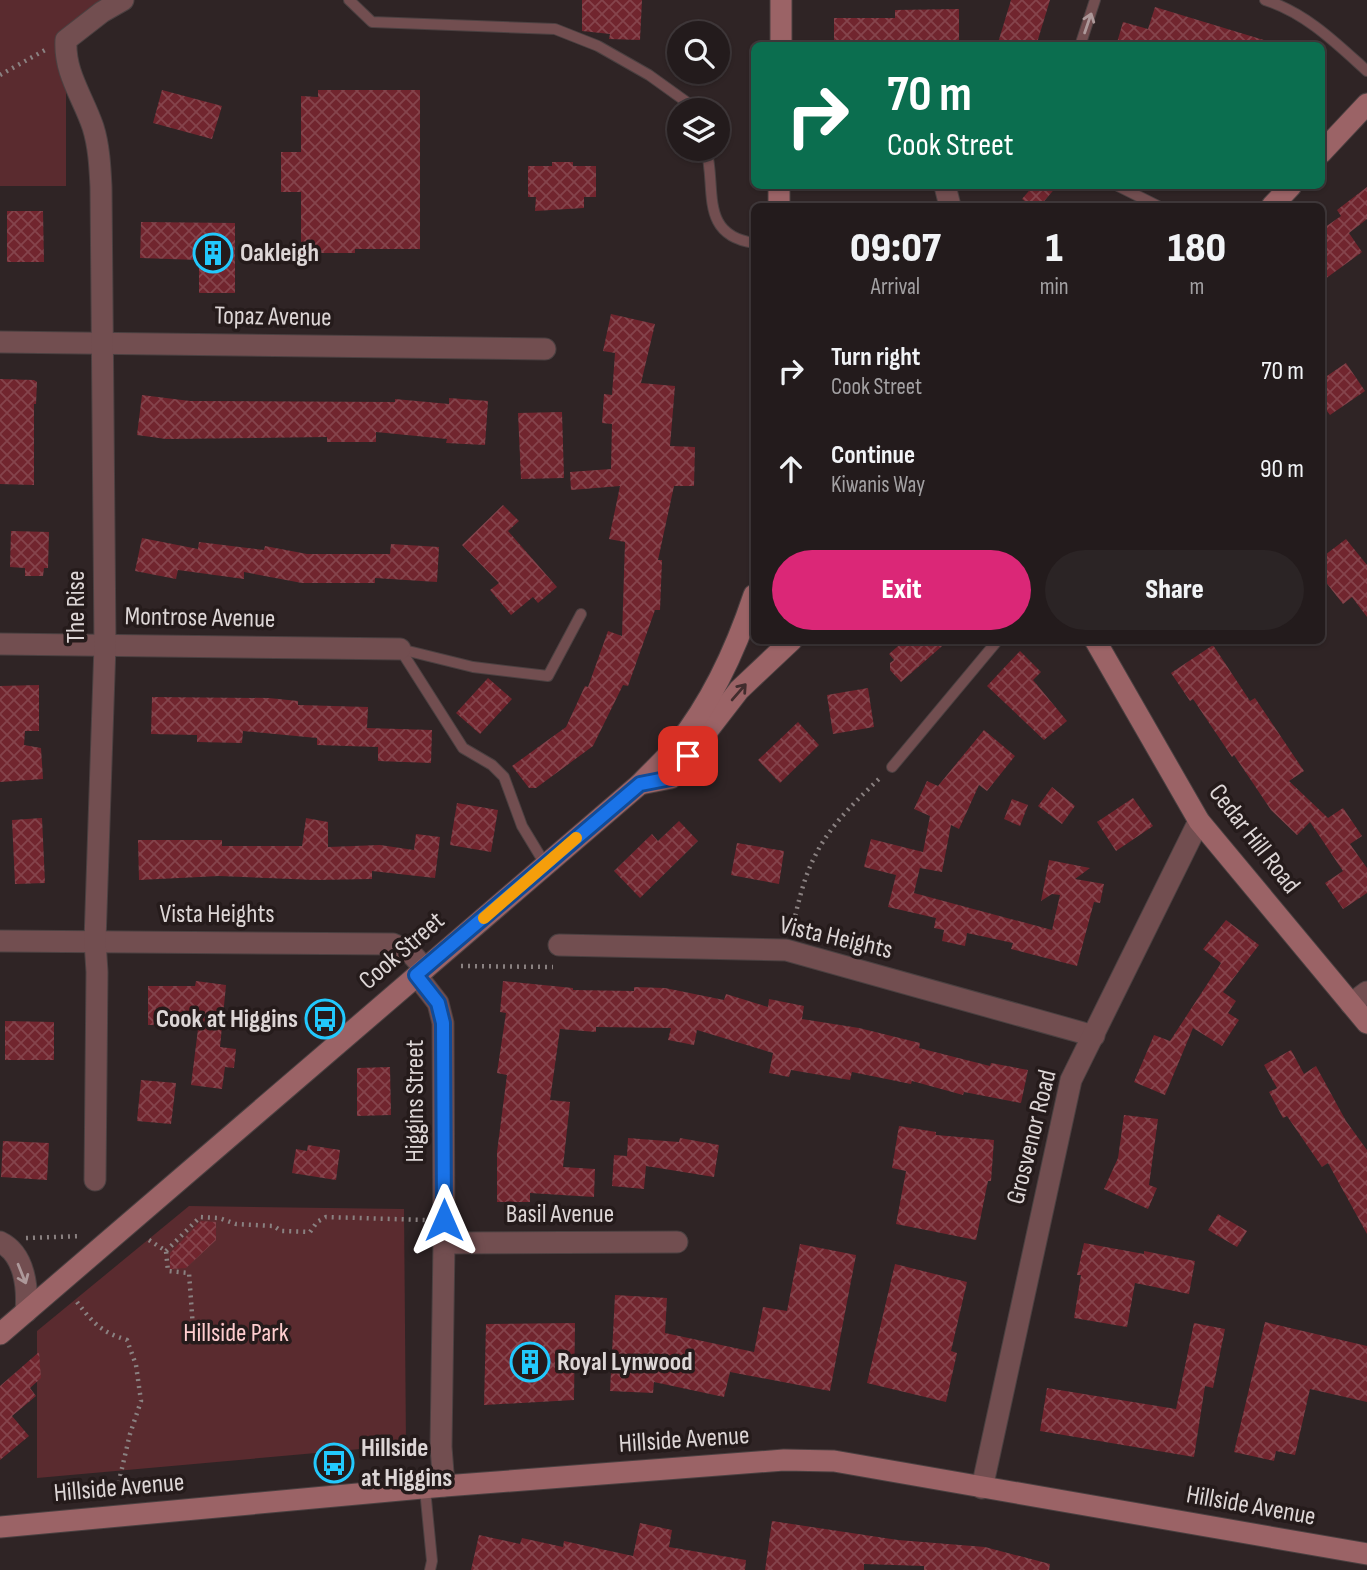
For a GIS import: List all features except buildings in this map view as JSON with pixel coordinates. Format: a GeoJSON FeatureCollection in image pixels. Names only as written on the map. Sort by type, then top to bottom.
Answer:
{"type":"FeatureCollection","features":[{"type":"Feature","properties":{"kind":"main road"},"geometry":{"type":"LineString","coordinates":[[781,42],[782,0]]}},
{"type":"Feature","properties":{"kind":"main road"},"geometry":{"type":"LineString","coordinates":[[1325,149],[1367,104]]}},
{"type":"Feature","properties":{"kind":"main road"},"geometry":{"type":"LineString","coordinates":[[1275,203],[1288,189]]}},
{"type":"Feature","properties":{"kind":"main road","name":"Cook Street"},"geometry":{"type":"LineString","coordinates":[[0,1334],[640,784],[677,744],[710,696],[736,647],[751,604]]}},
{"type":"Feature","properties":{"kind":"main road"},"geometry":{"type":"LineString","coordinates":[[640,784],[671,778],[739,690],[788,644]]}},
{"type":"Feature","properties":{"kind":"main road","name":"Cedar Hill Road"},"geometry":{"type":"LineString","coordinates":[[1097,644],[1199,821],[1359,998],[1367,1023]]}},
{"type":"Feature","properties":{"kind":"main road","name":"Hillside Avenue"},"geometry":{"type":"LineString","coordinates":[[0,1527],[784,1460],[834,1461],[1367,1554]]}},
{"type":"Feature","properties":{"kind":"street"},"geometry":{"type":"LineString","coordinates":[[66,40],[102,12],[123,0]]}},
{"type":"Feature","properties":{"kind":"street","name":"The Rise"},"geometry":{"type":"LineString","coordinates":[[66,40],[65,56],[94,129],[101,187],[104,645],[94,941],[97,972],[95,1180]]}},
{"type":"Feature","properties":{"kind":"street","name":"Topaz Avenue"},"geometry":{"type":"LineString","coordinates":[[0,342],[545,349]]}},
{"type":"Feature","properties":{"kind":"street","name":"Montrose Avenue"},"geometry":{"type":"LineString","coordinates":[[0,645],[400,649]]}},
{"type":"Feature","properties":{"kind":"street","name":"Grosvenor Road"},"geometry":{"type":"LineString","coordinates":[[982,1488],[1071,1080],[1199,821]]}},
{"type":"Feature","properties":{"kind":"street","name":"Vista Heights"},"geometry":{"type":"LineString","coordinates":[[0,941],[393,944],[409,951],[421,972]]}},
{"type":"Feature","properties":{"kind":"street","name":"Vista Heights"},"geometry":{"type":"LineString","coordinates":[[559,945],[786,950],[1094,1035]]}},
{"type":"Feature","properties":{"kind":"street","name":"Higgins Street"},"geometry":{"type":"LineString","coordinates":[[421,972],[438,1003],[443,1023],[441,1447],[434,1488]]}},
{"type":"Feature","properties":{"kind":"street"},"geometry":{"type":"LineString","coordinates":[[7,1240],[6,1245],[23,1272],[28,1288],[26,1312]]}},
{"type":"Feature","properties":{"kind":"street","name":"Basil Avenue"},"geometry":{"type":"LineString","coordinates":[[444,1243],[677,1242]]}},
{"type":"Feature","properties":{"kind":"lane"},"geometry":{"type":"LineString","coordinates":[[349,0],[372,22],[555,29],[598,46],[649,75],[681,98]]}},
{"type":"Feature","properties":{"kind":"lane"},"geometry":{"type":"LineString","coordinates":[[1081,42],[1095,0]]}},
{"type":"Feature","properties":{"kind":"lane"},"geometry":{"type":"LineString","coordinates":[[1265,0],[1280,5],[1318,27],[1367,71]]}},
{"type":"Feature","properties":{"kind":"lane"},"geometry":{"type":"LineString","coordinates":[[707,161],[710,202],[722,229],[738,241],[751,243]]}},
{"type":"Feature","properties":{"kind":"lane"},"geometry":{"type":"LineString","coordinates":[[1124,189],[1152,203]]}},
{"type":"Feature","properties":{"kind":"lane"},"geometry":{"type":"LineString","coordinates":[[400,649],[473,667],[548,676],[581,614]]}},
{"type":"Feature","properties":{"kind":"lane"},"geometry":{"type":"LineString","coordinates":[[892,767],[995,644]]}},
{"type":"Feature","properties":{"kind":"lane"},"geometry":{"type":"LineString","coordinates":[[400,649],[463,748],[492,765],[504,777],[522,826],[545,864]]}},
{"type":"Feature","properties":{"kind":"lane"},"geometry":{"type":"LineString","coordinates":[[430,1570],[434,1488]]}},
{"type":"Feature","properties":{"kind":"path"},"geometry":{"type":"LineString","coordinates":[[0,75],[66,40]]}},
{"type":"Feature","properties":{"kind":"path"},"geometry":{"type":"LineString","coordinates":[[786,950],[803,886],[815,855],[852,805],[892,767]]}},
{"type":"Feature","properties":{"kind":"path"},"geometry":{"type":"LineString","coordinates":[[421,972],[468,966],[560,967]]}},
{"type":"Feature","properties":{"kind":"path"},"geometry":{"type":"LineString","coordinates":[[166,1251],[200,1217],[219,1218],[236,1224],[274,1226],[281,1231],[310,1232],[317,1222],[326,1217],[444,1220]]}},
{"type":"Feature","properties":{"kind":"path"},"geometry":{"type":"LineString","coordinates":[[7,1240],[117,1235]]}},
{"type":"Feature","properties":{"kind":"path"},"geometry":{"type":"LineString","coordinates":[[149,1240],[166,1251]]}},
{"type":"Feature","properties":{"kind":"path"},"geometry":{"type":"LineString","coordinates":[[166,1251],[168,1271],[189,1273],[193,1328]]}},
{"type":"Feature","properties":{"kind":"path"},"geometry":{"type":"LineString","coordinates":[[77,1302],[99,1328],[109,1335],[127,1340],[136,1365],[141,1401],[119,1481]]}},
{"type":"Feature","properties":{"kind":"green space"},"geometry":{"type":"Polygon","coordinates":[[[0,0],[125,0],[66,35],[66,186],[0,186],[0,0]]]}},
{"type":"Feature","properties":{"kind":"green space","name":"Hillside Park"},"geometry":{"type":"Polygon","coordinates":[[[189,1206],[404,1209],[406,1445],[37,1478],[37,1331],[189,1206]]]}},
{"type":"Feature","properties":{"kind":"slow traffic"},"geometry":{"type":"LineString","coordinates":[[484,918],[576,838]]}},
{"type":"Feature","properties":{"kind":"place","name":"Oakleigh"},"geometry":{"type":"Point","coordinates":[213,253]}},
{"type":"Feature","properties":{"kind":"place","name":"Cook at Higgins"},"geometry":{"type":"Point","coordinates":[325,1019]}},
{"type":"Feature","properties":{"kind":"place","name":"Royal Lynwood"},"geometry":{"type":"Point","coordinates":[530,1362]}},
{"type":"Feature","properties":{"kind":"place","name":"Hillside at Higgins"},"geometry":{"type":"Point","coordinates":[334,1463]}},
{"type":"Feature","properties":{"kind":"route"},"geometry":{"type":"LineString","coordinates":[[444,1220],[443,1023],[438,1003],[416,975],[640,784],[671,778],[688,756]]}}]}
